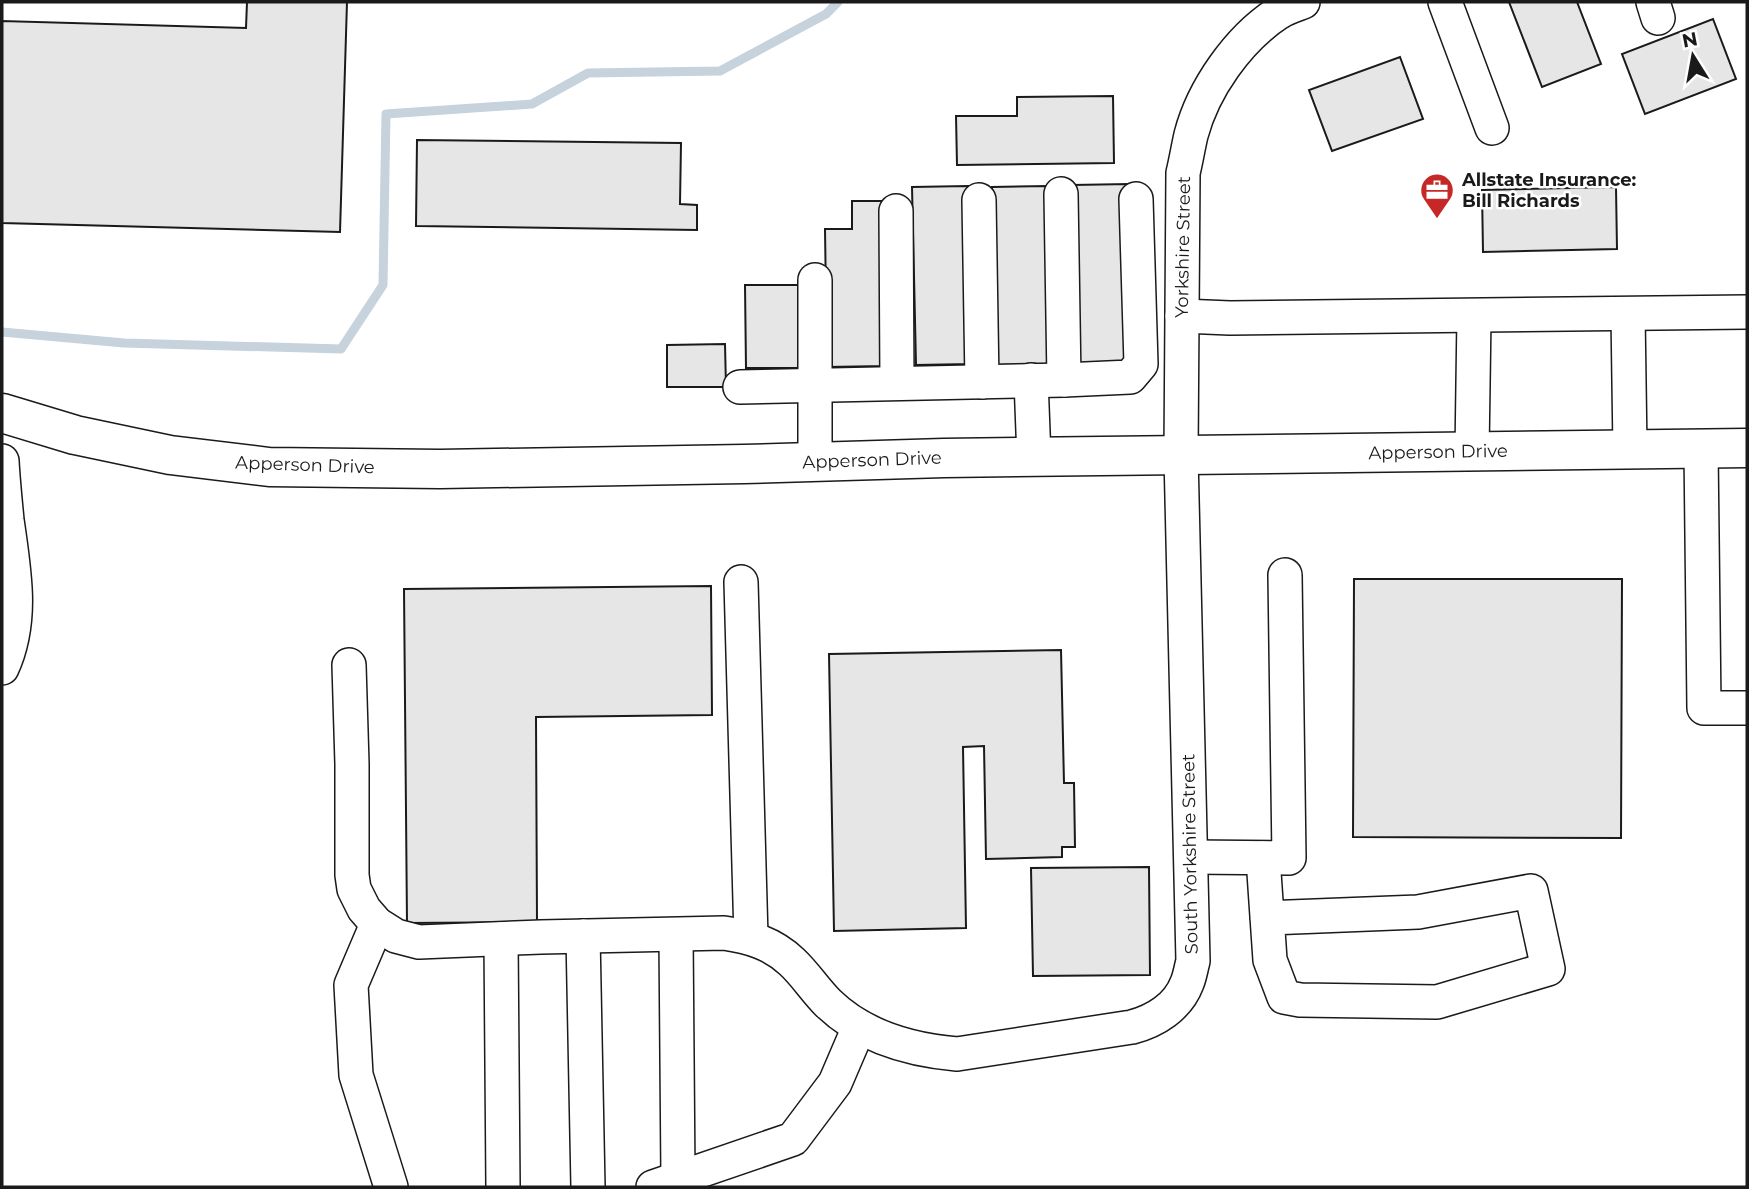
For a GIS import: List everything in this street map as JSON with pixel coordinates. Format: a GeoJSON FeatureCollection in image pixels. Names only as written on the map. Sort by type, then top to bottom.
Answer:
{"type":"FeatureCollection","features":[{"type":"Feature","properties":{"kind":"main road","name":"Apperson Drive"},"geometry":{"type":"LineString","coordinates":[[2,414],[75,435],[170,455],[269,467],[440,469],[1747,448]]}},
{"type":"Feature","properties":{"kind":"street","name":"Yorkshire Street"},"geometry":{"type":"LineString","coordinates":[[1181,456],[1183,173],[1191,133],[1206,96],[1223,68],[1248,37],[1279,12],[1303,2]]}},
{"type":"Feature","properties":{"kind":"street"},"geometry":{"type":"LineString","coordinates":[[1445,2],[1492,128]]}},
{"type":"Feature","properties":{"kind":"street"},"geometry":{"type":"LineString","coordinates":[[1061,194],[1064,380]]}},
{"type":"Feature","properties":{"kind":"street"},"geometry":{"type":"LineString","coordinates":[[740,387],[1130,377],[1141,363],[1136,199]]}},
{"type":"Feature","properties":{"kind":"street"},"geometry":{"type":"LineString","coordinates":[[979,200],[982,382]]}},
{"type":"Feature","properties":{"kind":"street"},"geometry":{"type":"LineString","coordinates":[[896,211],[897,383]]}},
{"type":"Feature","properties":{"kind":"street"},"geometry":{"type":"LineString","coordinates":[[815,280],[815,462]]}},
{"type":"Feature","properties":{"kind":"street"},"geometry":{"type":"LineString","coordinates":[[1182,316],[1230,318],[1747,312]]}},
{"type":"Feature","properties":{"kind":"street"},"geometry":{"type":"LineString","coordinates":[[1628,314],[1630,450]]}},
{"type":"Feature","properties":{"kind":"street"},"geometry":{"type":"LineString","coordinates":[[1472,452],[1474,316]]}},
{"type":"Feature","properties":{"kind":"street"},"geometry":{"type":"LineString","coordinates":[[1031,380],[1034,458]]}},
{"type":"Feature","properties":{"kind":"street"},"geometry":{"type":"LineString","coordinates":[[1701,449],[1704,708],[1747,708]]}},
{"type":"Feature","properties":{"kind":"street","name":"South Yorkshire Street"},"geometry":{"type":"LineString","coordinates":[[751,937],[771,946],[793,962],[809,984],[830,1005],[859,1027],[892,1042],[928,1052],[957,1054],[1132,1027],[1145,1024],[1161,1015],[1178,999],[1187,983],[1193,961],[1181,456]]}},
{"type":"Feature","properties":{"kind":"street"},"geometry":{"type":"LineString","coordinates":[[2,461],[16,583],[15,620],[2,668]]}},
{"type":"Feature","properties":{"kind":"street"},"geometry":{"type":"LineString","coordinates":[[1191,857],[1289,858],[1285,575]]}},
{"type":"Feature","properties":{"kind":"street"},"geometry":{"type":"LineString","coordinates":[[349,665],[352,875],[354,889],[364,909],[377,924],[396,936],[419,942],[724,933],[751,937],[741,582]]}},
{"type":"Feature","properties":{"kind":"street"},"geometry":{"type":"LineString","coordinates":[[1263,858],[1267,918],[1270,960],[1284,997],[1300,1000],[1437,1002],[1548,969],[1531,891],[1418,912],[1267,918]]}},
{"type":"Feature","properties":{"kind":"street"},"geometry":{"type":"LineString","coordinates":[[377,924],[351,985],[356,1074],[391,1187]]}},
{"type":"Feature","properties":{"kind":"street"},"geometry":{"type":"LineString","coordinates":[[676,934],[665,1183],[793,1139],[835,1083],[859,1027]]}},
{"type":"Feature","properties":{"kind":"street"},"geometry":{"type":"LineString","coordinates":[[583,936],[588,1187]]}},
{"type":"Feature","properties":{"kind":"street"},"geometry":{"type":"LineString","coordinates":[[501,939],[503,1187]]}},
{"type":"Feature","properties":{"kind":"building"},"geometry":{"type":"Polygon","coordinates":[[[247,2],[347,2],[340,232],[2,223],[2,21],[246,28],[247,2]]]}},
{"type":"Feature","properties":{"kind":"building"},"geometry":{"type":"Polygon","coordinates":[[[1509,2],[1577,2],[1601,64],[1542,87],[1509,2]]]}},
{"type":"Feature","properties":{"kind":"building"},"geometry":{"type":"Polygon","coordinates":[[[1713,19],[1736,79],[1645,114],[1622,54],[1713,19]]]}},
{"type":"Feature","properties":{"kind":"building"},"geometry":{"type":"Polygon","coordinates":[[[1400,57],[1423,119],[1332,151],[1309,90],[1400,57]]]}},
{"type":"Feature","properties":{"kind":"building"},"geometry":{"type":"Polygon","coordinates":[[[1113,96],[1114,163],[957,165],[956,116],[1017,116],[1017,97],[1113,96]]]}},
{"type":"Feature","properties":{"kind":"building"},"geometry":{"type":"Polygon","coordinates":[[[417,140],[681,143],[680,204],[697,205],[697,230],[416,226],[417,140]]]}},
{"type":"Feature","properties":{"kind":"building"},"geometry":{"type":"Polygon","coordinates":[[[1129,184],[1132,363],[1075,364],[1072,185],[1129,184]]]}},
{"type":"Feature","properties":{"kind":"building"},"geometry":{"type":"Polygon","coordinates":[[[968,186],[971,364],[916,365],[912,187],[968,186]]]}},
{"type":"Feature","properties":{"kind":"building"},"geometry":{"type":"Polygon","coordinates":[[[1048,186],[1052,364],[996,365],[992,187],[1048,186]]]}},
{"type":"Feature","properties":{"kind":"building"},"geometry":{"type":"Polygon","coordinates":[[[1616,187],[1617,249],[1483,252],[1482,190],[1616,187]]]}},
{"type":"Feature","properties":{"kind":"building"},"geometry":{"type":"Polygon","coordinates":[[[852,201],[883,201],[885,366],[827,367],[825,229],[852,229],[852,201]]]}},
{"type":"Feature","properties":{"kind":"building"},"geometry":{"type":"Polygon","coordinates":[[[745,285],[803,285],[804,368],[746,368],[745,285]]]}},
{"type":"Feature","properties":{"kind":"building"},"geometry":{"type":"Polygon","coordinates":[[[725,344],[726,387],[667,387],[667,345],[725,344]]]}},
{"type":"Feature","properties":{"kind":"building"},"geometry":{"type":"Polygon","coordinates":[[[1354,579],[1622,579],[1621,838],[1353,837],[1354,579]]]}},
{"type":"Feature","properties":{"kind":"building"},"geometry":{"type":"Polygon","coordinates":[[[711,586],[712,715],[536,717],[537,922],[407,923],[404,589],[711,586]]]}},
{"type":"Feature","properties":{"kind":"building"},"geometry":{"type":"Polygon","coordinates":[[[1061,650],[1064,783],[1074,783],[1075,847],[1062,847],[1062,857],[986,859],[984,746],[963,747],[966,928],[834,931],[829,654],[1061,650]]]}},
{"type":"Feature","properties":{"kind":"building"},"geometry":{"type":"Polygon","coordinates":[[[1149,867],[1150,975],[1033,976],[1031,868],[1149,867]]]}},
{"type":"Feature","properties":{"kind":"waterway"},"geometry":{"type":"LineString","coordinates":[[2,332],[124,343],[341,349],[383,285],[386,114],[532,104],[588,73],[720,71],[826,14],[838,2]]}},
{"type":"Feature","properties":{"kind":"place","name":"Allstate Insurance: Bill Richards"},"geometry":{"type":"Point","coordinates":[1437,220]}}]}
